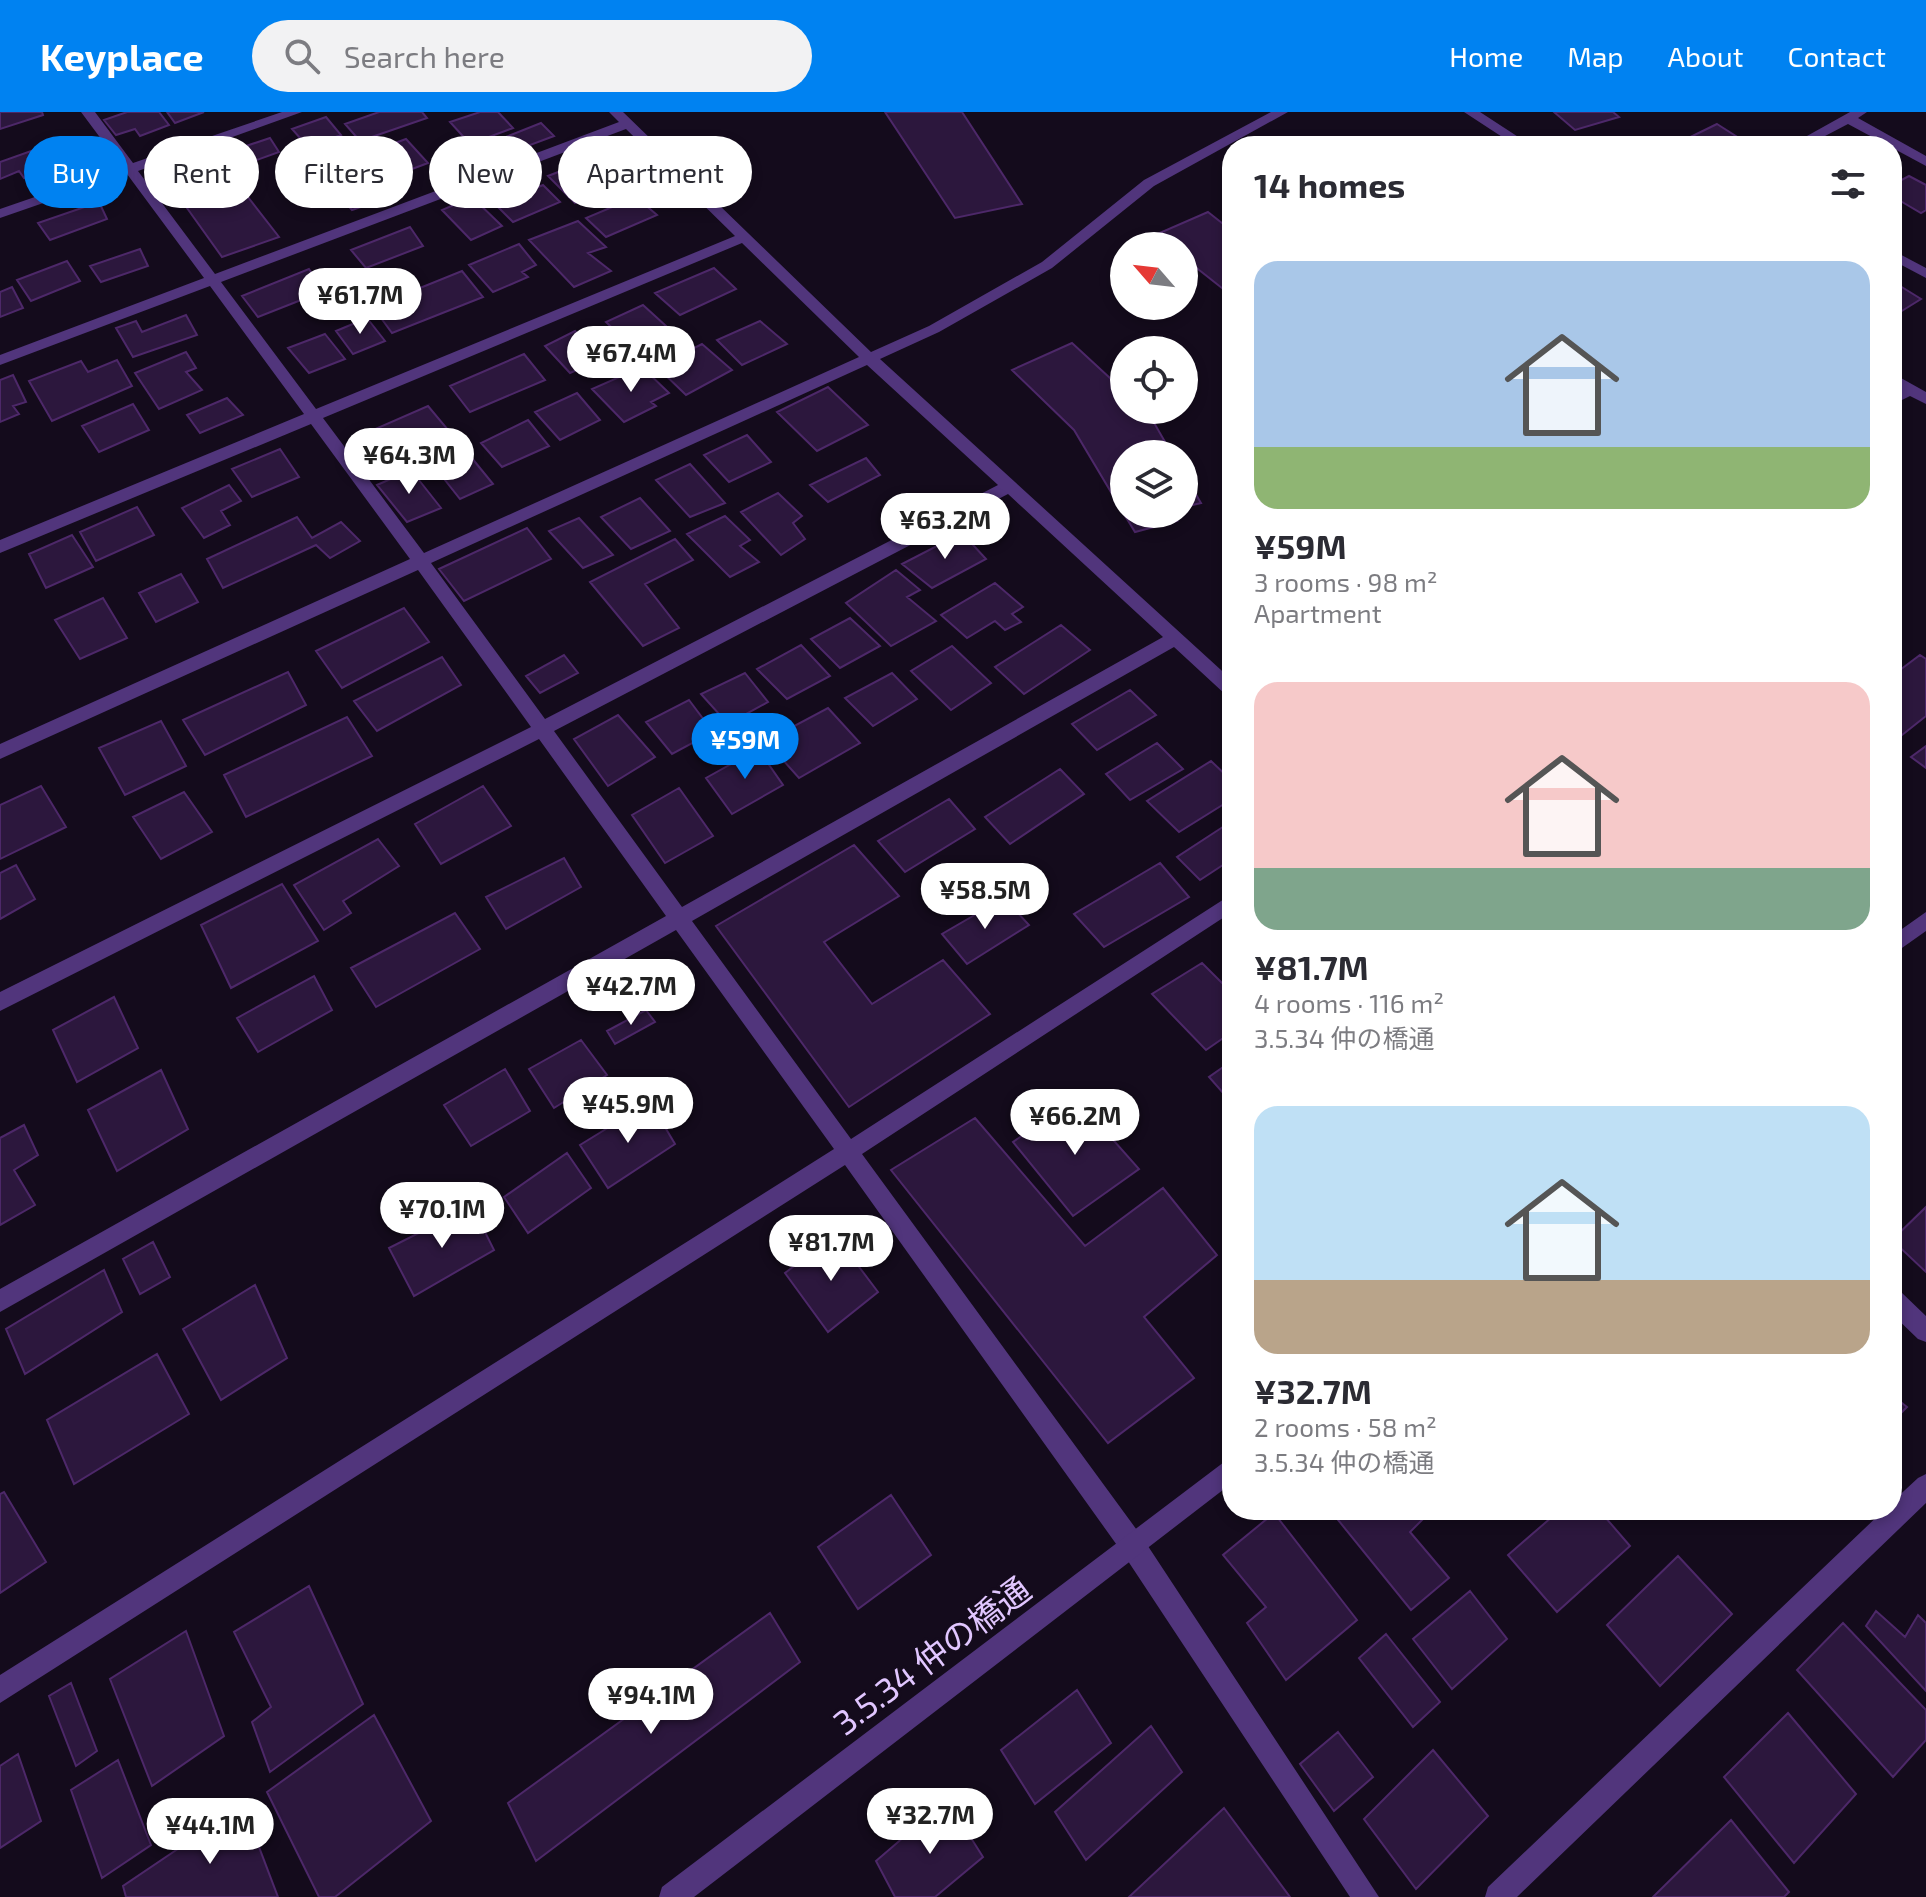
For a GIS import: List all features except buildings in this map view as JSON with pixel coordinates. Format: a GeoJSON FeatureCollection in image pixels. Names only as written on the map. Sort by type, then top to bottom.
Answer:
{"type":"FeatureCollection","features":[{"type":"Feature","properties":{"kind":"street"},"geometry":{"type":"LineString","coordinates":[[88,112],[420,560],[1133,1546],[1366,1897]]}},
{"type":"Feature","properties":{"kind":"street"},"geometry":{"type":"LineString","coordinates":[[0,214],[295,112]]}},
{"type":"Feature","properties":{"kind":"street"},"geometry":{"type":"LineString","coordinates":[[1236,136],[1281,112]]}},
{"type":"Feature","properties":{"kind":"street"},"geometry":{"type":"LineString","coordinates":[[1471,112],[1509,136]]}},
{"type":"Feature","properties":{"kind":"street"},"geometry":{"type":"LineString","coordinates":[[1815,136],[1854,115],[1886,136]]}},
{"type":"Feature","properties":{"kind":"street"},"geometry":{"type":"LineString","coordinates":[[0,360],[621,118],[870,359],[1222,681]]}},
{"type":"Feature","properties":{"kind":"street"},"geometry":{"type":"LineString","coordinates":[[0,752],[870,359],[996,296],[1047,265],[1149,183],[1222,144]]}},
{"type":"Feature","properties":{"kind":"street"},"geometry":{"type":"LineString","coordinates":[[1902,146],[1926,162]]}},
{"type":"Feature","properties":{"kind":"street"},"geometry":{"type":"LineString","coordinates":[[0,547],[744,237]]}},
{"type":"Feature","properties":{"kind":"street"},"geometry":{"type":"LineString","coordinates":[[1902,260],[1926,274]]}},
{"type":"Feature","properties":{"kind":"street"},"geometry":{"type":"LineString","coordinates":[[1902,384],[1926,399]]}},
{"type":"Feature","properties":{"kind":"street"},"geometry":{"type":"LineString","coordinates":[[1902,394],[1910,389]]}},
{"type":"Feature","properties":{"kind":"street"},"geometry":{"type":"LineString","coordinates":[[0,1002],[542,729],[1010,486]]}},
{"type":"Feature","properties":{"kind":"street"},"geometry":{"type":"LineString","coordinates":[[0,1301],[1176,638]]}},
{"type":"Feature","properties":{"kind":"street"},"geometry":{"type":"LineString","coordinates":[[0,1690],[848,1152],[1222,909]]}},
{"type":"Feature","properties":{"kind":"street"},"geometry":{"type":"LineString","coordinates":[[1902,939],[1926,920]]}},
{"type":"Feature","properties":{"kind":"street"},"geometry":{"type":"LineString","coordinates":[[1902,1308],[1926,1331]]}},
{"type":"Feature","properties":{"kind":"street","name":"3.5.34 仲の橋通"},"geometry":{"type":"LineString","coordinates":[[672,1897],[1222,1476]]}},
{"type":"Feature","properties":{"kind":"street"},"geometry":{"type":"LineString","coordinates":[[1902,1509],[1926,1486]]}},
{"type":"Feature","properties":{"kind":"street"},"geometry":{"type":"LineString","coordinates":[[1498,1897],[1891,1520]]}}]}
